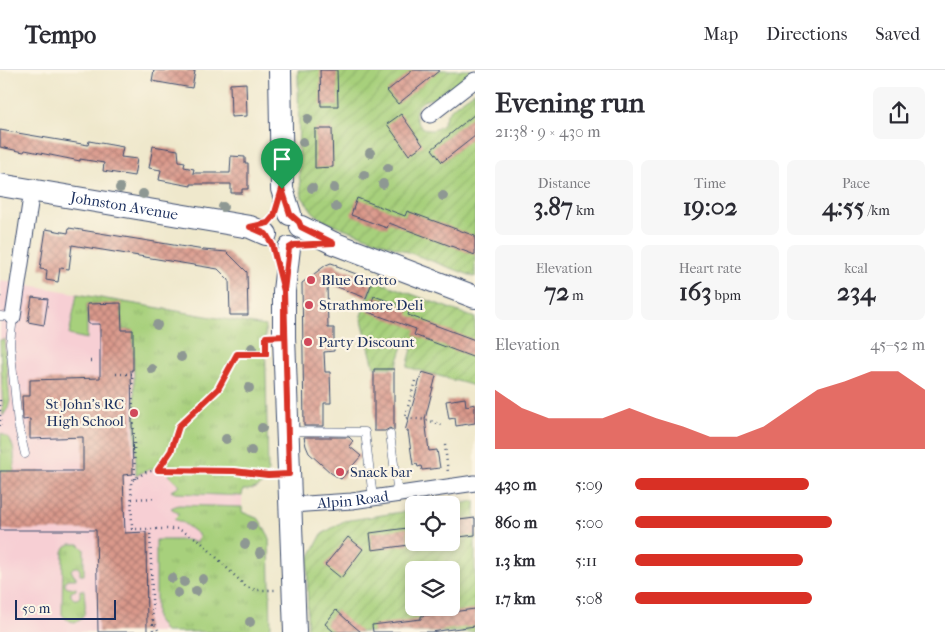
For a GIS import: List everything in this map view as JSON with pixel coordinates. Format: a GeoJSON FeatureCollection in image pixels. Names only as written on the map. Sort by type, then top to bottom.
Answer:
{"type":"FeatureCollection","features":[{"type":"Feature","properties":{"kind":"street"},"geometry":{"type":"LineString","coordinates":[[280,70],[282,189],[278,231],[284,291],[295,632]]}},
{"type":"Feature","properties":{"kind":"street"},"geometry":{"type":"LineString","coordinates":[[430,115],[475,80]]}},
{"type":"Feature","properties":{"kind":"street","name":"Johnston Avenue"},"geometry":{"type":"LineString","coordinates":[[0,185],[278,231],[333,243],[475,297]]}},
{"type":"Feature","properties":{"kind":"street"},"geometry":{"type":"LineString","coordinates":[[6,316],[32,190]]}},
{"type":"Feature","properties":{"kind":"street","name":"Alpin Road"},"geometry":{"type":"LineString","coordinates":[[291,505],[352,501],[475,483]]}},
{"type":"Feature","properties":{"kind":"lane"},"geometry":{"type":"LineString","coordinates":[[6,316],[18,424],[25,454]]}},
{"type":"Feature","properties":{"kind":"lane"},"geometry":{"type":"LineString","coordinates":[[288,431],[365,432],[373,498]]}},
{"type":"Feature","properties":{"kind":"lane"},"geometry":{"type":"LineString","coordinates":[[390,434],[398,494]]}},
{"type":"Feature","properties":{"kind":"path"},"geometry":{"type":"LineString","coordinates":[[0,297],[1,292]]}},
{"type":"Feature","properties":{"kind":"path"},"geometry":{"type":"LineString","coordinates":[[158,470],[171,451],[179,426],[218,389],[237,354],[266,354],[266,346]]}},
{"type":"Feature","properties":{"kind":"path"},"geometry":{"type":"LineString","coordinates":[[90,361],[95,361]]}},
{"type":"Feature","properties":{"kind":"path"},"geometry":{"type":"LineString","coordinates":[[116,374],[132,374],[135,479]]}},
{"type":"Feature","properties":{"kind":"path"},"geometry":{"type":"LineString","coordinates":[[415,381],[406,418],[428,420],[442,425]]}},
{"type":"Feature","properties":{"kind":"path"},"geometry":{"type":"LineString","coordinates":[[0,400],[0,430]]}},
{"type":"Feature","properties":{"kind":"path"},"geometry":{"type":"LineString","coordinates":[[444,445],[450,487]]}},
{"type":"Feature","properties":{"kind":"path"},"geometry":{"type":"LineString","coordinates":[[289,474],[268,475],[234,471],[158,470],[146,472],[131,480],[132,529],[178,529],[198,540],[246,587],[270,591],[294,588]]}},
{"type":"Feature","properties":{"kind":"path"},"geometry":{"type":"LineString","coordinates":[[132,499],[157,498]]}},
{"type":"Feature","properties":{"kind":"path"},"geometry":{"type":"LineString","coordinates":[[150,529],[153,632]]}},
{"type":"Feature","properties":{"kind":"path"},"geometry":{"type":"LineString","coordinates":[[152,618],[159,632]]}},
{"type":"Feature","properties":{"kind":"shaded area","name":"St John's RC High School"},"geometry":{"type":"Polygon","coordinates":[[[0,280],[265,326],[268,471],[261,486],[254,490],[242,490],[242,512],[259,519],[269,536],[271,632],[0,632],[0,280]]]}},
{"type":"Feature","properties":{"kind":"green space"},"geometry":{"type":"Polygon","coordinates":[[[298,70],[472,70],[439,96],[423,101],[417,108],[416,119],[427,130],[438,128],[457,104],[475,91],[475,277],[324,221],[313,212],[302,197],[299,175],[298,70]]]}},
{"type":"Feature","properties":{"kind":"green space"},"geometry":{"type":"Polygon","coordinates":[[[374,280],[475,318],[475,386],[407,367],[412,349],[403,346],[396,367],[374,367],[361,316],[374,280]]]}},
{"type":"Feature","properties":{"kind":"green space"},"geometry":{"type":"Polygon","coordinates":[[[77,294],[265,326],[268,471],[263,484],[256,488],[243,490],[242,496],[175,493],[171,491],[180,485],[169,475],[169,467],[152,469],[136,476],[133,330],[122,330],[121,304],[87,304],[87,339],[69,335],[77,294]]]}},
{"type":"Feature","properties":{"kind":"green space"},"geometry":{"type":"Polygon","coordinates":[[[4,339],[10,401],[3,416],[0,340],[4,339]]]}},
{"type":"Feature","properties":{"kind":"green space"},"geometry":{"type":"Polygon","coordinates":[[[1,433],[12,444],[14,472],[0,471],[1,433]]]}},
{"type":"Feature","properties":{"kind":"green space"},"geometry":{"type":"Polygon","coordinates":[[[475,501],[475,632],[307,632],[308,560],[322,534],[344,521],[405,511],[405,551],[460,551],[460,504],[475,501]]]}},
{"type":"Feature","properties":{"kind":"green space"},"geometry":{"type":"Polygon","coordinates":[[[178,505],[242,507],[242,512],[259,519],[269,536],[271,632],[165,632],[156,618],[156,540],[187,540],[197,543],[199,535],[174,519],[179,514],[171,508],[178,505]]]}},
{"type":"Feature","properties":{"kind":"green space"},"geometry":{"type":"Polygon","coordinates":[[[70,544],[79,544],[84,549],[84,575],[80,575],[78,567],[74,567],[71,570],[76,579],[65,581],[65,585],[68,587],[76,588],[76,590],[71,592],[71,596],[74,599],[80,597],[80,590],[84,590],[84,615],[79,621],[75,622],[68,620],[62,614],[63,552],[65,547],[70,544]]]}},
{"type":"Feature","properties":{"kind":"building"},"geometry":{"type":"Polygon","coordinates":[[[154,70],[195,71],[192,88],[152,81],[154,70]]]}},
{"type":"Feature","properties":{"kind":"building"},"geometry":{"type":"Polygon","coordinates":[[[320,70],[337,70],[338,106],[321,106],[320,70]]]}},
{"type":"Feature","properties":{"kind":"building"},"geometry":{"type":"Polygon","coordinates":[[[413,70],[440,70],[398,104],[387,91],[413,70]]]}},
{"type":"Feature","properties":{"kind":"building"},"geometry":{"type":"Polygon","coordinates":[[[246,83],[247,116],[231,117],[230,84],[246,83]]]}},
{"type":"Feature","properties":{"kind":"building"},"geometry":{"type":"Polygon","coordinates":[[[401,114],[423,145],[409,155],[387,124],[401,114]]]}},
{"type":"Feature","properties":{"kind":"building"},"geometry":{"type":"Polygon","coordinates":[[[475,114],[475,136],[442,162],[432,149],[475,114]]]}},
{"type":"Feature","properties":{"kind":"building"},"geometry":{"type":"Polygon","coordinates":[[[315,129],[332,129],[333,167],[315,168],[315,129]]]}},
{"type":"Feature","properties":{"kind":"building"},"geometry":{"type":"Polygon","coordinates":[[[0,130],[88,145],[89,141],[123,147],[121,157],[137,159],[134,176],[103,171],[104,163],[80,159],[80,161],[0,147],[0,130]]]}},
{"type":"Feature","properties":{"kind":"building"},"geometry":{"type":"Polygon","coordinates":[[[153,146],[178,150],[179,161],[185,162],[184,167],[194,169],[193,173],[230,173],[231,156],[245,157],[245,163],[248,163],[248,189],[242,189],[242,193],[231,193],[231,184],[191,184],[191,186],[159,180],[161,170],[149,168],[153,146]]]}},
{"type":"Feature","properties":{"kind":"building"},"geometry":{"type":"Polygon","coordinates":[[[357,198],[405,216],[407,211],[475,236],[475,255],[389,223],[387,228],[351,215],[357,198]]]}},
{"type":"Feature","properties":{"kind":"building"},"geometry":{"type":"Polygon","coordinates":[[[69,228],[227,252],[247,272],[248,315],[230,315],[229,280],[218,269],[72,245],[69,269],[60,268],[58,282],[46,280],[47,270],[40,269],[46,229],[68,233],[69,228]]]}},
{"type":"Feature","properties":{"kind":"building"},"geometry":{"type":"Polygon","coordinates":[[[331,263],[373,280],[366,298],[327,283],[328,328],[334,328],[334,351],[324,352],[325,372],[330,372],[331,403],[324,403],[324,426],[304,426],[302,283],[331,263]]]}},
{"type":"Feature","properties":{"kind":"building"},"geometry":{"type":"Polygon","coordinates":[[[374,296],[410,309],[408,315],[475,340],[475,358],[414,335],[416,329],[368,312],[374,296]]]}},
{"type":"Feature","properties":{"kind":"building"},"geometry":{"type":"Polygon","coordinates":[[[32,297],[48,299],[44,325],[28,322],[32,297]]]}},
{"type":"Feature","properties":{"kind":"building"},"geometry":{"type":"Polygon","coordinates":[[[121,303],[122,330],[133,330],[133,370],[131,370],[133,474],[123,475],[125,533],[146,532],[147,632],[98,632],[96,530],[0,530],[0,471],[83,471],[83,437],[30,439],[30,419],[23,420],[22,396],[30,396],[30,380],[100,378],[100,324],[88,324],[87,304],[121,303]]]}},
{"type":"Feature","properties":{"kind":"building"},"geometry":{"type":"Polygon","coordinates":[[[374,369],[394,369],[394,431],[390,428],[385,431],[374,431],[374,369]]]}},
{"type":"Feature","properties":{"kind":"building"},"geometry":{"type":"Polygon","coordinates":[[[422,372],[436,376],[425,419],[429,451],[437,450],[440,468],[422,470],[421,466],[413,465],[408,431],[405,431],[422,372]]]}},
{"type":"Feature","properties":{"kind":"building"},"geometry":{"type":"Polygon","coordinates":[[[465,398],[466,406],[475,404],[475,423],[456,426],[455,418],[449,419],[446,401],[465,398]]]}},
{"type":"Feature","properties":{"kind":"building"},"geometry":{"type":"Polygon","coordinates":[[[304,437],[349,437],[353,441],[349,446],[361,456],[341,479],[331,473],[309,453],[304,437]]]}},
{"type":"Feature","properties":{"kind":"building"},"geometry":{"type":"Polygon","coordinates":[[[475,518],[475,535],[460,537],[460,520],[475,518]]]}},
{"type":"Feature","properties":{"kind":"building"},"geometry":{"type":"Polygon","coordinates":[[[405,528],[405,546],[372,550],[370,533],[405,528]]]}},
{"type":"Feature","properties":{"kind":"building"},"geometry":{"type":"Polygon","coordinates":[[[348,537],[363,549],[341,578],[325,565],[348,537]]]}},
{"type":"Feature","properties":{"kind":"building"},"geometry":{"type":"Polygon","coordinates":[[[475,609],[475,626],[431,632],[373,632],[372,625],[421,619],[421,616],[460,616],[460,611],[475,609]]]}},
{"type":"Feature","properties":{"kind":"building"},"geometry":{"type":"Polygon","coordinates":[[[336,610],[361,632],[334,632],[325,624],[336,610]]]}},
{"type":"Feature","properties":{"kind":"place","name":"Blue Grotto"},"geometry":{"type":"Point","coordinates":[311,280]}},
{"type":"Feature","properties":{"kind":"place","name":"Strathmore Deli"},"geometry":{"type":"Point","coordinates":[309,305]}},
{"type":"Feature","properties":{"kind":"place","name":"Party Discount"},"geometry":{"type":"Point","coordinates":[308,342]}},
{"type":"Feature","properties":{"kind":"place","name":"St John's RC High School"},"geometry":{"type":"Point","coordinates":[134,413]}},
{"type":"Feature","properties":{"kind":"place","name":"Snack bar"},"geometry":{"type":"Point","coordinates":[340,472]}},
{"type":"Feature","properties":{"kind":"route"},"geometry":{"type":"LineString","coordinates":[[282,189],[274,216],[268,223],[250,227],[266,234],[272,244],[284,291],[284,336],[266,337],[266,354],[237,354],[218,389],[179,426],[171,451],[158,470],[234,471],[268,475],[289,474],[284,336],[284,291],[289,248],[294,245],[333,243],[301,227],[295,217],[290,214],[282,189]]}}]}
